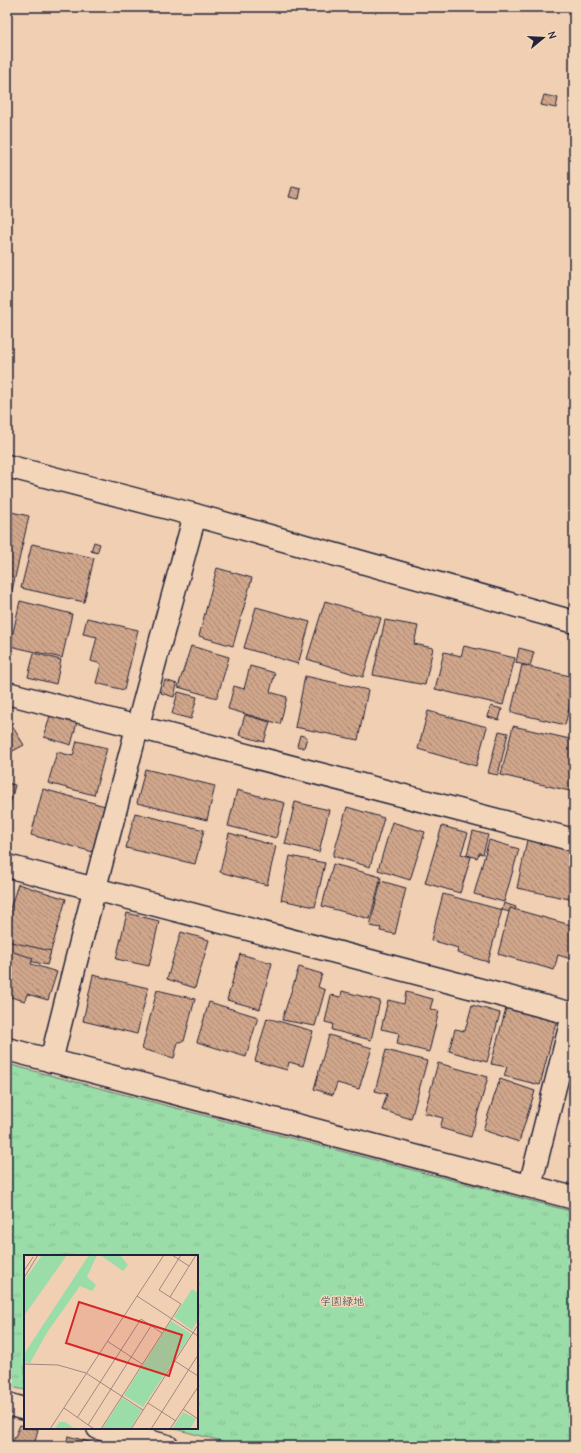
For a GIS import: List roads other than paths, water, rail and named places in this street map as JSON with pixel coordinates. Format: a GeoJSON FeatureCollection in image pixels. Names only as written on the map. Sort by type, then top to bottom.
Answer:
{"type":"FeatureCollection","features":[{"type":"Feature","properties":{"kind":"street"},"geometry":{"type":"LineString","coordinates":[[7,466],[195,516],[574,622]]}},
{"type":"Feature","properties":{"kind":"street"},"geometry":{"type":"LineString","coordinates":[[51,1061],[136,727],[195,516]]}},
{"type":"Feature","properties":{"kind":"street"},"geometry":{"type":"LineString","coordinates":[[7,693],[574,840]]}},
{"type":"Feature","properties":{"kind":"street"},"geometry":{"type":"LineString","coordinates":[[7,866],[574,1012],[530,1186]]}},
{"type":"Feature","properties":{"kind":"street"},"geometry":{"type":"LineString","coordinates":[[7,1050],[574,1198]]}},
{"type":"Feature","properties":{"kind":"street"},"geometry":{"type":"LineString","coordinates":[[7,1404],[24,1409]]}},
{"type":"Feature","properties":{"kind":"street"},"geometry":{"type":"LineString","coordinates":[[102,1429],[167,1446]]}},
{"type":"Feature","properties":{"kind":"park label","name":"学園緑地"},"geometry":{"type":"Point","coordinates":[342,1301]}}]}
